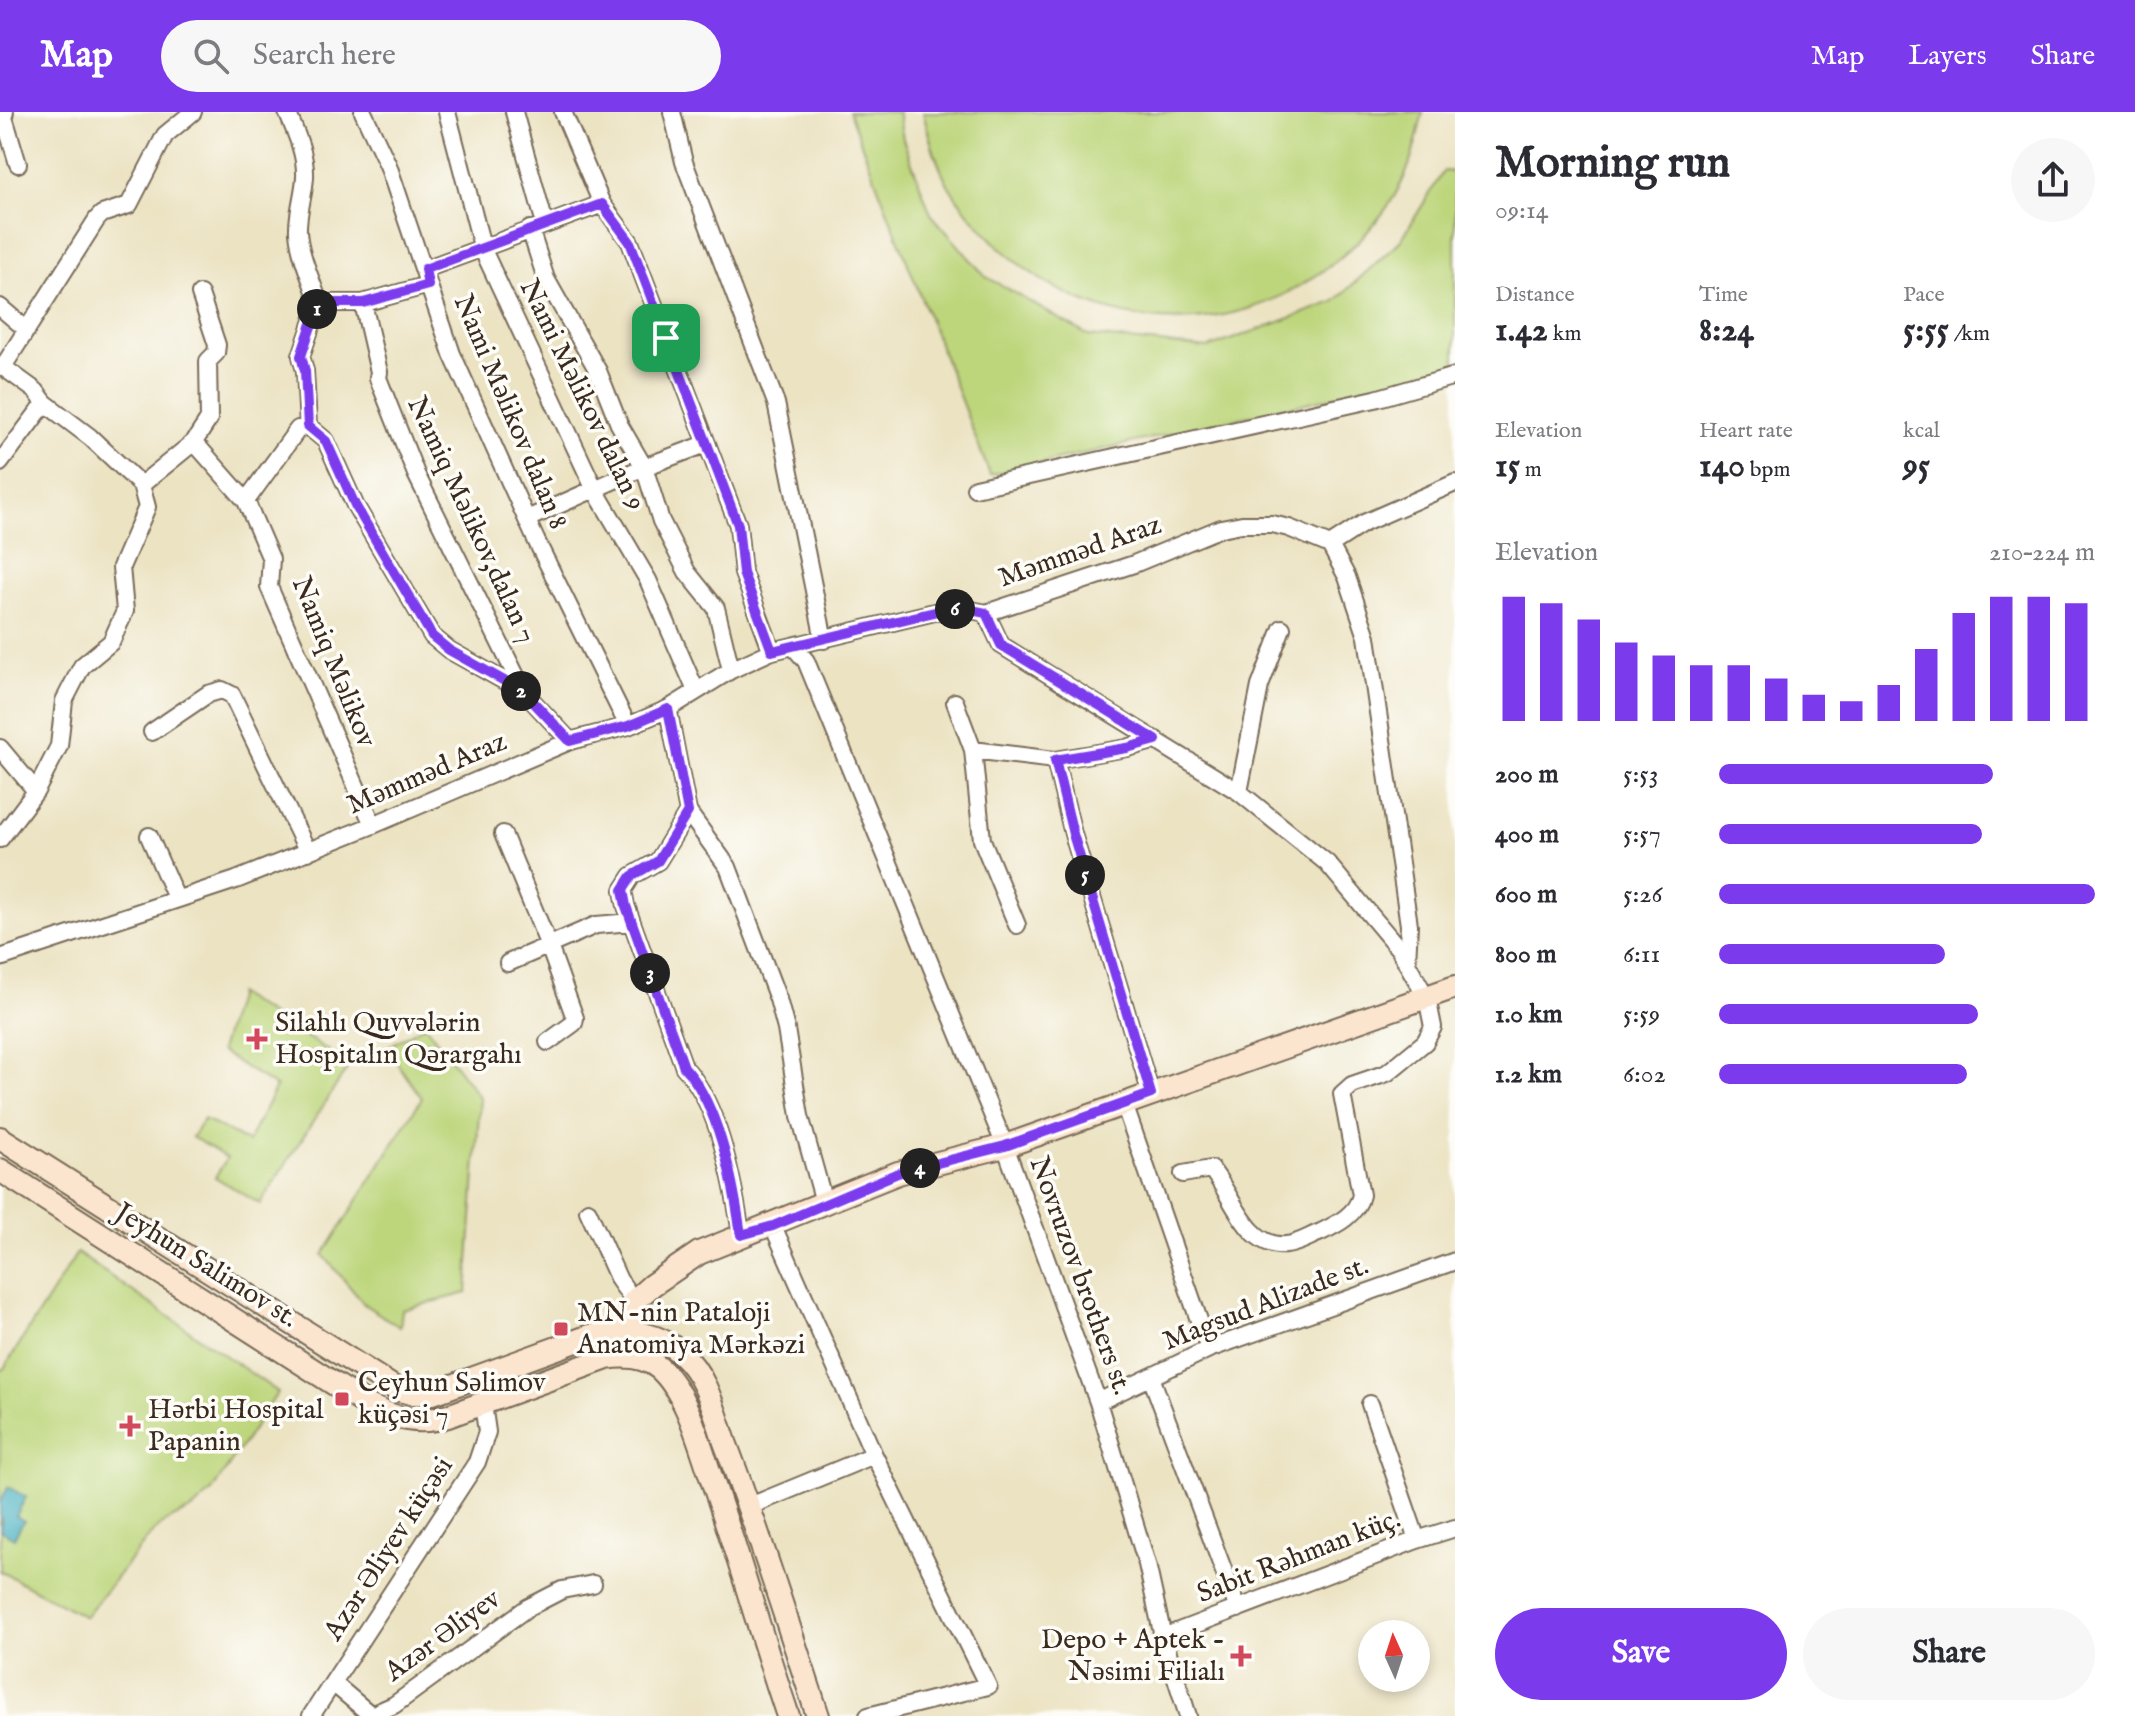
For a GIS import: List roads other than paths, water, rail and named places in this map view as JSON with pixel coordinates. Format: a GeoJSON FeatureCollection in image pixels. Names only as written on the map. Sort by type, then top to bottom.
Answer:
{"type":"FeatureCollection","features":[{"type":"Feature","properties":{"kind":"main road"},"geometry":{"type":"LineString","coordinates":[[788,1716],[696,1435],[676,1389],[658,1368],[624,1356],[624,1331],[634,1301],[699,1253],[741,1235],[773,1226],[898,1173],[1005,1146],[1455,987]]}},
{"type":"Feature","properties":{"kind":"main road","name":"Jeyhun Salimov st."},"geometry":{"type":"LineString","coordinates":[[0,1138],[379,1380],[411,1393],[433,1393],[590,1336],[624,1331]]}},
{"type":"Feature","properties":{"kind":"main road","name":"Jeyhun Salimov st."},"geometry":{"type":"LineString","coordinates":[[0,1170],[380,1412],[414,1421],[432,1421],[591,1362],[624,1356]]}},
{"type":"Feature","properties":{"kind":"main road"},"geometry":{"type":"LineString","coordinates":[[624,1331],[651,1335],[669,1344],[683,1355],[697,1373],[750,1506],[818,1716]]}},
{"type":"Feature","properties":{"kind":"main road"},"geometry":{"type":"LineString","coordinates":[[306,1365],[321,1342]]}},
{"type":"Feature","properties":{"kind":"main road"},"geometry":{"type":"LineString","coordinates":[[753,1607],[780,1598]]}},
{"type":"Feature","properties":{"kind":"street"},"geometry":{"type":"LineString","coordinates":[[0,839],[36,791],[59,746],[64,701],[82,666],[111,642],[125,611],[121,567],[147,507],[141,485],[90,437],[45,403],[36,391],[2,367],[97,219],[102,214],[129,205],[165,135],[193,112]]}},
{"type":"Feature","properties":{"kind":"street"},"geometry":{"type":"LineString","coordinates":[[287,112],[301,144],[304,161],[298,229],[300,247],[319,303],[301,356],[305,371],[308,426],[326,441],[355,505],[432,636],[449,650],[524,692]]}},
{"type":"Feature","properties":{"kind":"street","name":"Nami Məlikov dalan 8"},"geometry":{"type":"LineString","coordinates":[[363,112],[388,165],[452,354],[527,519],[628,726]]}},
{"type":"Feature","properties":{"kind":"street","name":"Nami Məlikov dalan 9"},"geometry":{"type":"LineString","coordinates":[[447,112],[483,250],[595,490],[648,580],[696,691]]}},
{"type":"Feature","properties":{"kind":"street"},"geometry":{"type":"LineString","coordinates":[[514,112],[546,279],[598,371],[619,424],[644,467],[661,521],[687,572],[716,608],[731,670]]}},
{"type":"Feature","properties":{"kind":"street"},"geometry":{"type":"LineString","coordinates":[[563,112],[602,204],[630,242],[738,525],[743,573],[772,651]]}},
{"type":"Feature","properties":{"kind":"street"},"geometry":{"type":"LineString","coordinates":[[672,112],[684,162],[776,403],[824,640]]}},
{"type":"Feature","properties":{"kind":"street"},"geometry":{"type":"LineString","coordinates":[[3,114],[18,164]]}},
{"type":"Feature","properties":{"kind":"street"},"geometry":{"type":"LineString","coordinates":[[319,303],[363,303],[537,226],[602,204]]}},
{"type":"Feature","properties":{"kind":"street"},"geometry":{"type":"LineString","coordinates":[[141,485],[194,442],[209,419],[208,361],[216,353],[217,345],[200,294]]}},
{"type":"Feature","properties":{"kind":"street","name":"Namiq Məlikov,dalan 7"},"geometry":{"type":"LineString","coordinates":[[363,303],[378,378],[416,474],[524,692],[570,741]]}},
{"type":"Feature","properties":{"kind":"street"},"geometry":{"type":"LineString","coordinates":[[0,307],[27,330]]}},
{"type":"Feature","properties":{"kind":"street"},"geometry":{"type":"LineString","coordinates":[[975,488],[1375,399],[1455,376]]}},
{"type":"Feature","properties":{"kind":"street"},"geometry":{"type":"LineString","coordinates":[[0,463],[45,403]]}},
{"type":"Feature","properties":{"kind":"street"},"geometry":{"type":"LineString","coordinates":[[246,501],[298,429],[308,426]]}},
{"type":"Feature","properties":{"kind":"street","name":"Namiq Məlikov"},"geometry":{"type":"LineString","coordinates":[[194,442],[246,501],[271,559],[269,587],[373,825]]}},
{"type":"Feature","properties":{"kind":"street"},"geometry":{"type":"LineString","coordinates":[[527,519],[644,467],[706,444]]}},
{"type":"Feature","properties":{"kind":"street"},"geometry":{"type":"LineString","coordinates":[[1407,962],[1409,925],[1367,637],[1347,577],[1330,545],[1364,523],[1455,483]]}},
{"type":"Feature","properties":{"kind":"street","name":"Məmməd Araz"},"geometry":{"type":"LineString","coordinates":[[0,958],[236,880],[570,741],[628,726],[668,709],[731,670],[772,651],[947,609],[961,608],[986,613],[1134,564],[1232,526],[1272,524],[1330,545]]}},
{"type":"Feature","properties":{"kind":"street"},"geometry":{"type":"LineString","coordinates":[[986,613],[1001,645],[1239,792],[1327,863],[1399,949],[1426,997],[1433,1027],[1425,1042],[1387,1073],[1352,1085],[1342,1094],[1361,1195],[1355,1209],[1336,1225],[1287,1245],[1273,1244],[1257,1236],[1242,1218],[1211,1169],[1183,1174]]}},
{"type":"Feature","properties":{"kind":"street"},"geometry":{"type":"LineString","coordinates":[[1239,792],[1260,686],[1282,628]]}},
{"type":"Feature","properties":{"kind":"street","name":"Novruzov brothers st."},"geometry":{"type":"LineString","coordinates":[[794,647],[806,661],[1005,1146],[1098,1402],[1147,1564],[1163,1637],[1188,1716]]}},
{"type":"Feature","properties":{"kind":"street"},"geometry":{"type":"LineString","coordinates":[[152,732],[208,694],[222,690],[232,695],[308,852]]}},
{"type":"Feature","properties":{"kind":"street"},"geometry":{"type":"LineString","coordinates":[[955,702],[973,750],[982,840],[1017,925]]}},
{"type":"Feature","properties":{"kind":"street"},"geometry":{"type":"LineString","coordinates":[[668,709],[688,812],[728,867],[778,999],[800,1116],[824,1202]]}},
{"type":"Feature","properties":{"kind":"street"},"geometry":{"type":"LineString","coordinates":[[973,750],[1055,760],[1156,740]]}},
{"type":"Feature","properties":{"kind":"street"},"geometry":{"type":"LineString","coordinates":[[0,748],[36,791]]}},
{"type":"Feature","properties":{"kind":"street"},"geometry":{"type":"LineString","coordinates":[[1055,760],[1073,834],[1151,1094]]}},
{"type":"Feature","properties":{"kind":"street"},"geometry":{"type":"LineString","coordinates":[[688,812],[658,861],[632,876],[623,890],[684,1067],[698,1082],[730,1168],[741,1235]]}},
{"type":"Feature","properties":{"kind":"street"},"geometry":{"type":"LineString","coordinates":[[503,834],[575,1018],[574,1023],[548,1042]]}},
{"type":"Feature","properties":{"kind":"street"},"geometry":{"type":"LineString","coordinates":[[149,836],[176,898]]}},
{"type":"Feature","properties":{"kind":"street"},"geometry":{"type":"LineString","coordinates":[[508,963],[596,925],[632,922]]}},
{"type":"Feature","properties":{"kind":"street"},"geometry":{"type":"LineString","coordinates":[[1124,1104],[1209,1349]]}},
{"type":"Feature","properties":{"kind":"street"},"geometry":{"type":"LineString","coordinates":[[588,1211],[619,1280],[634,1301]]}},
{"type":"Feature","properties":{"kind":"street"},"geometry":{"type":"LineString","coordinates":[[773,1226],[874,1455],[988,1686],[868,1716]]}},
{"type":"Feature","properties":{"kind":"street","name":"Magsud Alizade st."},"geometry":{"type":"LineString","coordinates":[[1098,1402],[1209,1349],[1455,1261]]}},
{"type":"Feature","properties":{"kind":"street"},"geometry":{"type":"LineString","coordinates":[[1151,1377],[1238,1609]]}},
{"type":"Feature","properties":{"kind":"street","name":"Azər Əliyev küçəsi"},"geometry":{"type":"LineString","coordinates":[[311,1716],[477,1462],[487,1432],[483,1404]]}},
{"type":"Feature","properties":{"kind":"street"},"geometry":{"type":"LineString","coordinates":[[1370,1404],[1417,1540]]}},
{"type":"Feature","properties":{"kind":"street"},"geometry":{"type":"LineString","coordinates":[[750,1506],[874,1455]]}},
{"type":"Feature","properties":{"kind":"street","name":"Sabit Rəhman küç."},"geometry":{"type":"LineString","coordinates":[[1163,1637],[1455,1528]]}},
{"type":"Feature","properties":{"kind":"street","name":"Azər Əliyev"},"geometry":{"type":"LineString","coordinates":[[333,1683],[372,1715],[394,1705],[527,1608],[562,1590],[593,1584]]}},
{"type":"Feature","properties":{"kind":"water"},"geometry":{"type":"Polygon","coordinates":[[[8,1487],[26,1497],[16,1516],[24,1521],[14,1538],[0,1530],[0,1502],[8,1487]]]}},
{"type":"Feature","properties":{"kind":"place","name":"Silahlı Quvvələrin Hospitalın Qərargahı"},"geometry":{"type":"Point","coordinates":[257,1039]}},
{"type":"Feature","properties":{"kind":"place","name":"MN-nin Pataloji Anatomiya Mərkəzi"},"geometry":{"type":"Point","coordinates":[561,1329]}},
{"type":"Feature","properties":{"kind":"place","name":"Ceyhun Səlimov küçəsi 7"},"geometry":{"type":"Point","coordinates":[342,1399]}},
{"type":"Feature","properties":{"kind":"place","name":"Hərbi Hospital Papanin"},"geometry":{"type":"Point","coordinates":[130,1426]}},
{"type":"Feature","properties":{"kind":"place","name":"Depo + Aptek - Nəsimi Filialı"},"geometry":{"type":"Point","coordinates":[1241,1656]}}]}
